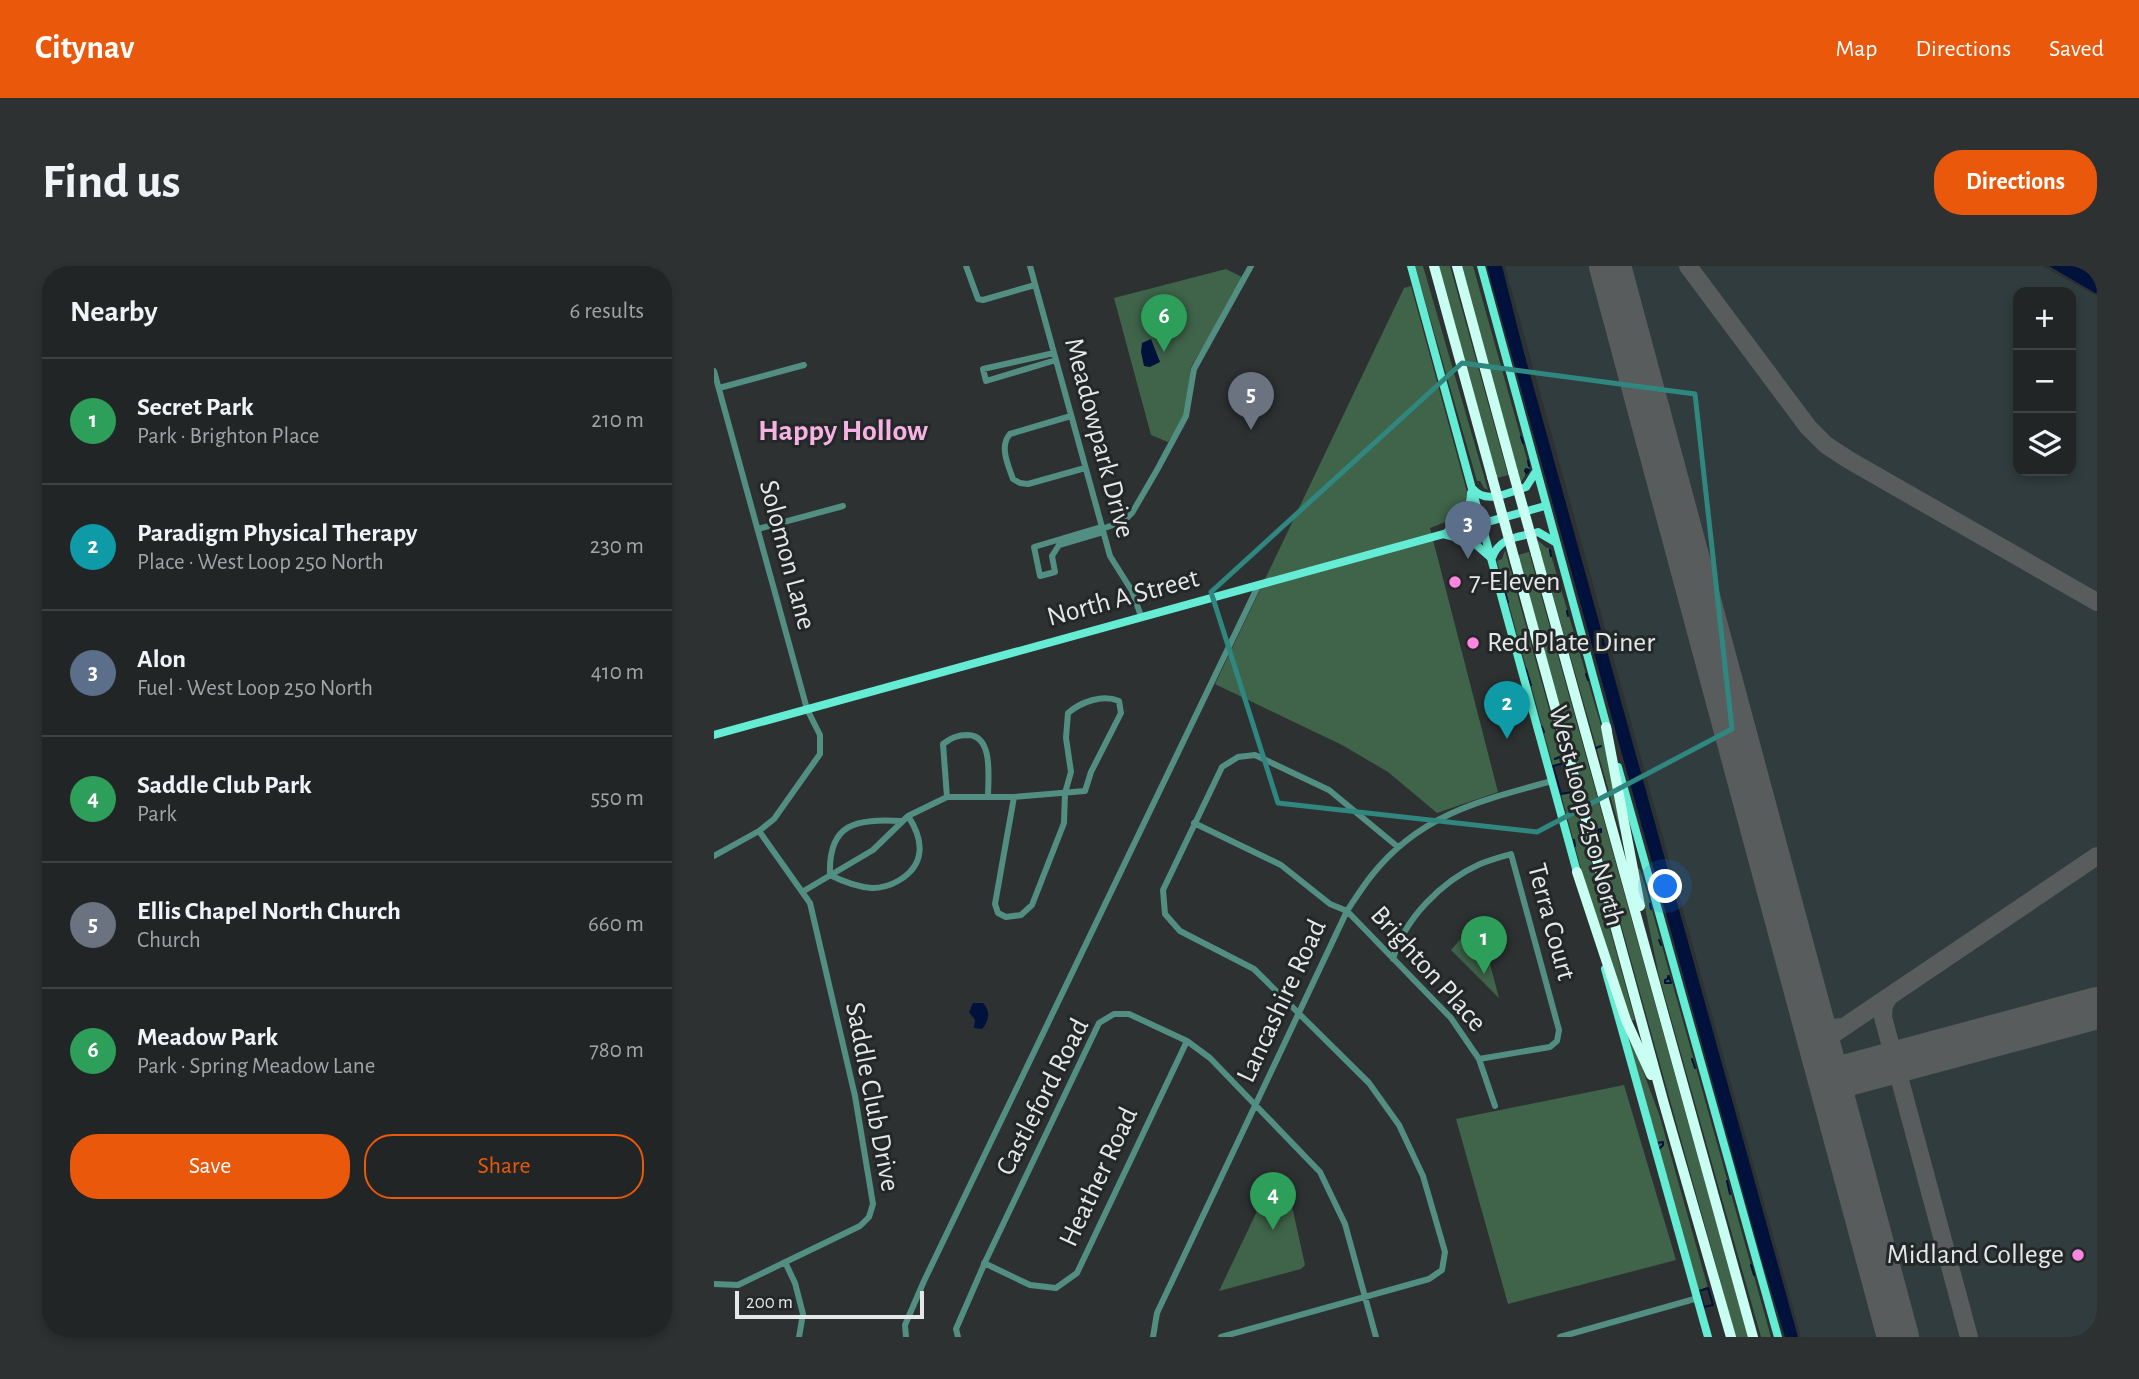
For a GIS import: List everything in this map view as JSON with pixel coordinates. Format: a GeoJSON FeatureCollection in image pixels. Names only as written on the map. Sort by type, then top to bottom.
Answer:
{"type":"FeatureCollection","features":[{"type":"Feature","properties":{"kind":"highway"},"geometry":{"type":"LineString","coordinates":[[1434,266],[1664,1104],[1731,1337]]}},
{"type":"Feature","properties":{"kind":"highway"},"geometry":{"type":"LineString","coordinates":[[1457,266],[1753,1337]]}},
{"type":"Feature","properties":{"kind":"highway"},"geometry":{"type":"LineString","coordinates":[[1606,727],[1655,982]]}},
{"type":"Feature","properties":{"kind":"highway"},"geometry":{"type":"LineString","coordinates":[[1577,872],[1626,1020],[1664,1104]]}},
{"type":"Feature","properties":{"kind":"main road","name":"West Loop 250 North"},"geometry":{"type":"LineString","coordinates":[[1410,266],[1577,872],[1709,1337]]}},
{"type":"Feature","properties":{"kind":"main road","name":"West Loop 250 North"},"geometry":{"type":"LineString","coordinates":[[1481,266],[1535,471],[1778,1337]]}},
{"type":"Feature","properties":{"kind":"main road"},"geometry":{"type":"LineString","coordinates":[[1472,487],[1477,494],[1489,498],[1526,488],[1535,471]]}},
{"type":"Feature","properties":{"kind":"main road"},"geometry":{"type":"LineString","coordinates":[[1441,535],[1462,521],[1471,502],[1472,487]]}},
{"type":"Feature","properties":{"kind":"main road","name":"North A Street"},"geometry":{"type":"LineString","coordinates":[[714,735],[1545,506]]}},
{"type":"Feature","properties":{"kind":"main road"},"geometry":{"type":"LineString","coordinates":[[1491,559],[1496,546],[1504,541],[1538,532],[1555,542]]}},
{"type":"Feature","properties":{"kind":"main road"},"geometry":{"type":"LineString","coordinates":[[1441,535],[1473,542],[1484,549],[1491,559]]}},
{"type":"Feature","properties":{"kind":"street"},"geometry":{"type":"LineString","coordinates":[[967,266],[978,299],[983,300],[1035,285]]}},
{"type":"Feature","properties":{"kind":"street","name":"Meadowpark Drive"},"geometry":{"type":"LineString","coordinates":[[1030,266],[1110,556],[1132,591],[1141,616]]}},
{"type":"Feature","properties":{"kind":"street"},"geometry":{"type":"LineString","coordinates":[[1057,543],[1052,556],[1055,572],[1040,576],[1033,548],[1102,529],[1124,520],[1132,513],[1186,417],[1194,369],[1251,266]]}},
{"type":"Feature","properties":{"kind":"street"},"geometry":{"type":"LineString","coordinates":[[1024,364],[1018,373],[986,381],[983,369],[1011,361],[1024,364],[1055,356]]}},
{"type":"Feature","properties":{"kind":"street"},"geometry":{"type":"LineString","coordinates":[[719,388],[804,365]]}},
{"type":"Feature","properties":{"kind":"street","name":"Solomon Lane"},"geometry":{"type":"LineString","coordinates":[[714,371],[807,709]]}},
{"type":"Feature","properties":{"kind":"street"},"geometry":{"type":"LineString","coordinates":[[1071,416],[1010,434],[1004,447],[1013,479],[1022,484],[1085,468]]}},
{"type":"Feature","properties":{"kind":"street"},"geometry":{"type":"LineString","coordinates":[[758,530],[843,506]]}},
{"type":"Feature","properties":{"kind":"street"},"geometry":{"type":"LineString","coordinates":[[906,1337],[905,1325],[924,1282],[1259,584]]}},
{"type":"Feature","properties":{"kind":"street"},"geometry":{"type":"LineString","coordinates":[[802,892],[873,850],[908,816],[947,797],[1014,797],[1065,793],[1085,791],[1091,772],[1121,713],[1119,701],[1108,696],[1077,705],[1068,713],[1066,738],[1071,772],[1065,793],[1064,823],[1032,905],[1021,915],[1006,916],[998,913],[995,904],[1014,797]]}},
{"type":"Feature","properties":{"kind":"street"},"geometry":{"type":"LineString","coordinates":[[714,856],[759,831],[774,819],[820,754],[820,735],[807,709]]}},
{"type":"Feature","properties":{"kind":"street"},"geometry":{"type":"LineString","coordinates":[[947,797],[943,744],[953,736],[971,735],[980,739],[986,750],[988,797]]}},
{"type":"Feature","properties":{"kind":"street"},"geometry":{"type":"LineString","coordinates":[[1221,1337],[1429,1279],[1442,1270],[1445,1252],[1423,1176],[1399,1125],[1368,1083],[1254,970],[1180,931],[1165,914],[1163,890],[1222,767],[1238,757],[1255,755],[1329,790],[1398,847]]}},
{"type":"Feature","properties":{"kind":"street","name":"Lancashire Road"},"geometry":{"type":"LineString","coordinates":[[1153,1337],[1157,1313],[1348,911],[1372,874],[1398,847],[1426,826],[1456,810],[1552,781]]}},
{"type":"Feature","properties":{"kind":"street"},"geometry":{"type":"LineString","coordinates":[[830,875],[873,888],[892,884],[910,874],[919,860],[920,844],[916,828],[908,816]]}},
{"type":"Feature","properties":{"kind":"street"},"geometry":{"type":"LineString","coordinates":[[830,875],[832,846],[846,828],[867,820],[901,821]]}},
{"type":"Feature","properties":{"kind":"street","name":"Brighton Place"},"geometry":{"type":"LineString","coordinates":[[1194,823],[1281,865],[1330,904],[1348,911],[1451,1018],[1479,1059],[1495,1106]]}},
{"type":"Feature","properties":{"kind":"street","name":"Saddle Club Drive"},"geometry":{"type":"LineString","coordinates":[[714,1284],[738,1285],[860,1226],[869,1217],[873,1204],[855,1096],[810,903],[759,831]]}},
{"type":"Feature","properties":{"kind":"street","name":"Terra Court"},"geometry":{"type":"LineString","coordinates":[[1393,959],[1408,926],[1439,890],[1479,864],[1511,854],[1559,1030],[1557,1041],[1550,1047],[1479,1059]]}},
{"type":"Feature","properties":{"kind":"street","name":"Castleford Road"},"geometry":{"type":"LineString","coordinates":[[958,1337],[956,1329],[985,1261],[1099,1023],[1114,1014],[1129,1014],[1187,1041],[1210,1058],[1320,1172],[1345,1224],[1376,1337]]}},
{"type":"Feature","properties":{"kind":"street","name":"Heather Road"},"geometry":{"type":"LineString","coordinates":[[985,1261],[1030,1285],[1056,1288],[1077,1273],[1187,1041]]}},
{"type":"Feature","properties":{"kind":"street"},"geometry":{"type":"LineString","coordinates":[[785,1262],[795,1283],[803,1314],[799,1337]]}},
{"type":"Feature","properties":{"kind":"street"},"geometry":{"type":"LineString","coordinates":[[1560,1337],[1698,1298]]}},
{"type":"Feature","properties":{"kind":"highlighted area"},"geometry":{"type":"Polygon","coordinates":[[[1462,363],[1695,394],[1732,729],[1537,832],[1278,803],[1211,592],[1462,363]]]}},
{"type":"Feature","properties":{"kind":"shaded area"},"geometry":{"type":"Polygon","coordinates":[[[1505,266],[2042,266],[2097,296],[2097,1337],[1801,1337],[1505,266]]]}},
{"type":"Feature","properties":{"kind":"green space"},"geometry":{"type":"Polygon","coordinates":[[[1415,266],[1423,266],[1488,490],[1477,481],[1415,266]]]}},
{"type":"Feature","properties":{"kind":"green space"},"geometry":{"type":"Polygon","coordinates":[[[1437,266],[1450,266],[1508,475],[1497,478],[1437,266]]]}},
{"type":"Feature","properties":{"kind":"green space"},"geometry":{"type":"Polygon","coordinates":[[[1460,266],[1473,266],[1530,470],[1525,471],[1521,482],[1460,266]]]}},
{"type":"Feature","properties":{"kind":"green space"},"geometry":{"type":"Polygon","coordinates":[[[1226,269],[1244,278],[1191,367],[1186,416],[1168,442],[1151,435],[1114,298],[1226,269]]]}},
{"type":"Feature","properties":{"kind":"green space"},"geometry":{"type":"Polygon","coordinates":[[[1411,286],[1467,492],[1463,508],[1456,517],[1430,528],[1498,792],[1437,813],[1388,772],[1342,745],[1215,684],[1404,288],[1411,286]]]}},
{"type":"Feature","properties":{"kind":"green space"},"geometry":{"type":"Polygon","coordinates":[[[1537,540],[1549,548],[1600,722],[1623,829],[1620,830],[1537,540]]]}},
{"type":"Feature","properties":{"kind":"green space"},"geometry":{"type":"Polygon","coordinates":[[[1505,550],[1564,763],[1553,766],[1497,561],[1502,559],[1505,550]]]}},
{"type":"Feature","properties":{"kind":"green space"},"geometry":{"type":"Polygon","coordinates":[[[1529,552],[1748,1337],[1736,1337],[1518,555],[1529,552]]]}},
{"type":"Feature","properties":{"kind":"green space"},"geometry":{"type":"Polygon","coordinates":[[[1572,792],[1635,1020],[1631,1021],[1591,906],[1561,794],[1572,792]]]}},
{"type":"Feature","properties":{"kind":"green space"},"geometry":{"type":"Polygon","coordinates":[[[1637,868],[1640,869],[1647,892],[1771,1337],[1761,1337],[1659,976],[1637,868]]]}},
{"type":"Feature","properties":{"kind":"green space"},"geometry":{"type":"Polygon","coordinates":[[[1478,919],[1499,998],[1451,950],[1478,919]]]}},
{"type":"Feature","properties":{"kind":"green space"},"geometry":{"type":"Polygon","coordinates":[[[1628,1030],[1660,1117],[1708,1288],[1699,1291],[1625,1031],[1628,1030]]]}},
{"type":"Feature","properties":{"kind":"green space"},"geometry":{"type":"Polygon","coordinates":[[[1624,1085],[1676,1260],[1508,1304],[1456,1119],[1624,1085]]]}},
{"type":"Feature","properties":{"kind":"green space"},"geometry":{"type":"Polygon","coordinates":[[[1269,1186],[1292,1206],[1305,1265],[1301,1269],[1219,1291],[1269,1186]]]}},
{"type":"Feature","properties":{"kind":"water"},"geometry":{"type":"Polygon","coordinates":[[[1487,266],[1502,266],[1798,1337],[1785,1337],[1761,1257],[1487,266]]]}},
{"type":"Feature","properties":{"kind":"water"},"geometry":{"type":"Polygon","coordinates":[[[2049,266],[2097,266],[2097,293],[2095,293],[2049,266]]]}},
{"type":"Feature","properties":{"kind":"water"},"geometry":{"type":"Polygon","coordinates":[[[1151,339],[1160,362],[1150,367],[1144,366],[1141,352],[1142,343],[1151,339]]]}},
{"type":"Feature","properties":{"kind":"water"},"geometry":{"type":"Polygon","coordinates":[[[973,1003],[983,1003],[987,1009],[988,1019],[982,1029],[974,1028],[975,1020],[969,1012],[973,1003]]]}},
{"type":"Feature","properties":{"kind":"waterway"},"geometry":{"type":"LineString","coordinates":[[714,269],[724,266]]}},
{"type":"Feature","properties":{"kind":"waterway"},"geometry":{"type":"LineString","coordinates":[[1521,437],[1523,443]]}},
{"type":"Feature","properties":{"kind":"waterway"},"geometry":{"type":"LineString","coordinates":[[1528,461],[1529,466]]}},
{"type":"Feature","properties":{"kind":"waterway"},"geometry":{"type":"LineString","coordinates":[[1526,469],[1529,470],[1527,473],[1525,471],[1526,469]]}},
{"type":"Feature","properties":{"kind":"waterway"},"geometry":{"type":"LineString","coordinates":[[1550,550],[1551,556]]}},
{"type":"Feature","properties":{"kind":"waterway"},"geometry":{"type":"LineString","coordinates":[[1503,585],[1508,602]]}},
{"type":"Feature","properties":{"kind":"waterway"},"geometry":{"type":"LineString","coordinates":[[1567,611],[1568,616]]}},
{"type":"Feature","properties":{"kind":"waterway"},"geometry":{"type":"LineString","coordinates":[[1526,669],[1531,685]]}},
{"type":"Feature","properties":{"kind":"waterway"},"geometry":{"type":"LineString","coordinates":[[1586,674],[1588,680]]}},
{"type":"Feature","properties":{"kind":"waterway"},"geometry":{"type":"LineString","coordinates":[[1542,727],[1544,732]]}},
{"type":"Feature","properties":{"kind":"waterway"},"geometry":{"type":"LineString","coordinates":[[1596,748],[1601,746]]}},
{"type":"Feature","properties":{"kind":"waterway"},"geometry":{"type":"LineString","coordinates":[[1555,759],[1562,756]]}},
{"type":"Feature","properties":{"kind":"waterway"},"geometry":{"type":"LineString","coordinates":[[1564,763],[1572,792],[1561,794],[1553,766],[1564,763]]}},
{"type":"Feature","properties":{"kind":"waterway"},"geometry":{"type":"LineString","coordinates":[[1601,829],[1601,832],[1599,833],[1598,830],[1601,829]]}},
{"type":"Feature","properties":{"kind":"waterway"},"geometry":{"type":"LineString","coordinates":[[1574,840],[1575,846]]}},
{"type":"Feature","properties":{"kind":"waterway"},"geometry":{"type":"LineString","coordinates":[[1650,904],[1651,909]]}},
{"type":"Feature","properties":{"kind":"waterway"},"geometry":{"type":"LineString","coordinates":[[1659,940],[1661,945]]}},
{"type":"Feature","properties":{"kind":"waterway"},"geometry":{"type":"LineString","coordinates":[[1668,976],[1669,976],[1671,983],[1665,983],[1668,976]]}},
{"type":"Feature","properties":{"kind":"waterway"},"geometry":{"type":"LineString","coordinates":[[1692,1059],[1695,1068]]}},
{"type":"Feature","properties":{"kind":"waterway"},"geometry":{"type":"LineString","coordinates":[[1663,1142],[1663,1145],[1659,1149],[1657,1143],[1663,1142]]}},
{"type":"Feature","properties":{"kind":"waterway"},"geometry":{"type":"LineString","coordinates":[[1727,1181],[1730,1194]]}},
{"type":"Feature","properties":{"kind":"waterway"},"geometry":{"type":"LineString","coordinates":[[1751,1265],[1754,1275]]}},
{"type":"Feature","properties":{"kind":"waterway"},"geometry":{"type":"LineString","coordinates":[[1708,1288],[1713,1305],[1704,1307],[1699,1291],[1708,1288]]}},
{"type":"Feature","properties":{"kind":"taxiway"},"geometry":{"type":"LineString","coordinates":[[1688,266],[1808,427],[1826,445],[2097,602]]}},
{"type":"Feature","properties":{"kind":"taxiway"},"geometry":{"type":"LineString","coordinates":[[1823,1059],[1825,1046],[1832,1035],[2097,856]]}},
{"type":"Feature","properties":{"kind":"taxiway"},"geometry":{"type":"LineString","coordinates":[[1889,997],[1884,1005],[1883,1017],[1969,1337]]}},
{"type":"Feature","properties":{"kind":"taxiway"},"geometry":{"type":"LineString","coordinates":[[1812,1018],[1825,1028],[1844,1027]]}},
{"type":"Feature","properties":{"kind":"taxiway"},"geometry":{"type":"LineString","coordinates":[[1823,1059],[1834,1072],[1848,1075]]}},
{"type":"Feature","properties":{"kind":"runway"},"geometry":{"type":"LineString","coordinates":[[1610,266],[1898,1337]]}},
{"type":"Feature","properties":{"kind":"runway"},"geometry":{"type":"LineString","coordinates":[[1848,1075],[2097,1008]]}},
{"type":"Feature","properties":{"kind":"place","name":"Meadow Park"},"geometry":{"type":"Point","coordinates":[1164,352]}},
{"type":"Feature","properties":{"kind":"place","name":"Ellis Chapel North Church"},"geometry":{"type":"Point","coordinates":[1251,430]}},
{"type":"Feature","properties":{"kind":"place","name":"Alon"},"geometry":{"type":"Point","coordinates":[1468,559]}},
{"type":"Feature","properties":{"kind":"place","name":"7-Eleven"},"geometry":{"type":"Point","coordinates":[1455,582]}},
{"type":"Feature","properties":{"kind":"place","name":"Red Plate Diner"},"geometry":{"type":"Point","coordinates":[1473,643]}},
{"type":"Feature","properties":{"kind":"place","name":"Paradigm Physical Therapy"},"geometry":{"type":"Point","coordinates":[1507,739]}},
{"type":"Feature","properties":{"kind":"place","name":"Secret Park"},"geometry":{"type":"Point","coordinates":[1484,974]}},
{"type":"Feature","properties":{"kind":"place","name":"Saddle Club Park"},"geometry":{"type":"Point","coordinates":[1273,1230]}},
{"type":"Feature","properties":{"kind":"place","name":"Midland College"},"geometry":{"type":"Point","coordinates":[2078,1255]}},
{"type":"Feature","properties":{"kind":"district","name":"Happy Hollow"},"geometry":{"type":"Point","coordinates":[843,431]}}]}
